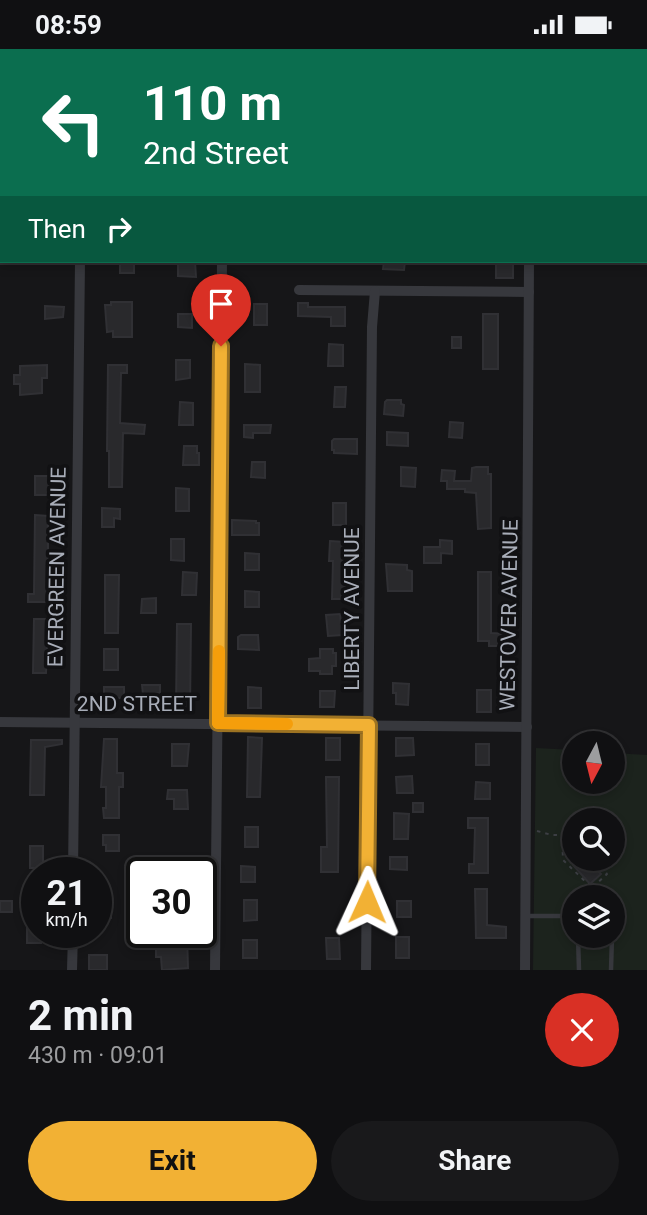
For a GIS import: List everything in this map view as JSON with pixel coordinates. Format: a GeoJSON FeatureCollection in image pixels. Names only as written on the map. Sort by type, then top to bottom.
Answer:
{"type":"FeatureCollection","features":[{"type":"Feature","properties":{"kind":"street","name":"EVERGREEN AVENUE"},"geometry":{"type":"LineString","coordinates":[[73,857],[80,263]]}},
{"type":"Feature","properties":{"kind":"street"},"geometry":{"type":"LineString","coordinates":[[215,970],[222,263]]}},
{"type":"Feature","properties":{"kind":"street","name":"WESTOVER AVENUE"},"geometry":{"type":"LineString","coordinates":[[525,970],[529,263]]}},
{"type":"Feature","properties":{"kind":"street"},"geometry":{"type":"LineString","coordinates":[[299,290],[529,292]]}},
{"type":"Feature","properties":{"kind":"street","name":"LIBERTY AVENUE"},"geometry":{"type":"LineString","coordinates":[[366,970],[372,327],[375,291]]}},
{"type":"Feature","properties":{"kind":"street","name":"2ND STREET"},"geometry":{"type":"LineString","coordinates":[[0,722],[527,727]]}},
{"type":"Feature","properties":{"kind":"street"},"geometry":{"type":"LineString","coordinates":[[72,970],[73,948]]}},
{"type":"Feature","properties":{"kind":"lane"},"geometry":{"type":"LineString","coordinates":[[526,916],[562,916]]}},
{"type":"Feature","properties":{"kind":"lane"},"geometry":{"type":"LineString","coordinates":[[578,948],[579,970]]}},
{"type":"Feature","properties":{"kind":"lane"},"geometry":{"type":"LineString","coordinates":[[611,970],[612,948]]}},
{"type":"Feature","properties":{"kind":"path"},"geometry":{"type":"LineString","coordinates":[[526,831],[562,835]]}},
{"type":"Feature","properties":{"kind":"path"},"geometry":{"type":"LineString","coordinates":[[576,871],[589,885]]}},
{"type":"Feature","properties":{"kind":"path"},"geometry":{"type":"LineString","coordinates":[[595,885],[607,874],[605,871]]}},
{"type":"Feature","properties":{"kind":"shaded area"},"geometry":{"type":"Polygon","coordinates":[[[536,748],[562,749],[562,795],[625,795],[625,754],[647,755],[647,970],[533,970],[536,748]]]}},
{"type":"Feature","properties":{"kind":"building"},"geometry":{"type":"Polygon","coordinates":[[[120,263],[134,263],[134,273],[120,273],[120,263]]]}},
{"type":"Feature","properties":{"kind":"building"},"geometry":{"type":"Polygon","coordinates":[[[178,263],[195,263],[196,277],[178,276],[178,263]]]}},
{"type":"Feature","properties":{"kind":"building"},"geometry":{"type":"Polygon","coordinates":[[[384,263],[405,263],[404,270],[383,269],[384,263]]]}},
{"type":"Feature","properties":{"kind":"building"},"geometry":{"type":"Polygon","coordinates":[[[496,263],[513,263],[513,278],[496,278],[496,263]]]}},
{"type":"Feature","properties":{"kind":"building"},"geometry":{"type":"Polygon","coordinates":[[[111,302],[132,302],[132,337],[113,337],[113,331],[107,332],[105,305],[111,305],[111,302]]]}},
{"type":"Feature","properties":{"kind":"building"},"geometry":{"type":"Polygon","coordinates":[[[298,303],[308,303],[308,307],[345,307],[345,326],[331,326],[331,317],[298,316],[298,303]]]}},
{"type":"Feature","properties":{"kind":"building"},"geometry":{"type":"Polygon","coordinates":[[[254,304],[267,304],[267,325],[254,325],[254,304]]]}},
{"type":"Feature","properties":{"kind":"building"},"geometry":{"type":"Polygon","coordinates":[[[45,306],[64,307],[63,317],[45,319],[45,306]]]}},
{"type":"Feature","properties":{"kind":"building"},"geometry":{"type":"Polygon","coordinates":[[[178,314],[192,314],[192,328],[178,327],[178,314]]]}},
{"type":"Feature","properties":{"kind":"building"},"geometry":{"type":"Polygon","coordinates":[[[483,314],[498,314],[498,369],[483,369],[483,314]]]}},
{"type":"Feature","properties":{"kind":"building"},"geometry":{"type":"Polygon","coordinates":[[[452,337],[461,337],[461,348],[452,348],[452,337]]]}},
{"type":"Feature","properties":{"kind":"building"},"geometry":{"type":"Polygon","coordinates":[[[329,344],[343,345],[343,366],[328,366],[329,344]]]}},
{"type":"Feature","properties":{"kind":"building"},"geometry":{"type":"Polygon","coordinates":[[[176,360],[190,360],[190,378],[176,380],[176,360]]]}},
{"type":"Feature","properties":{"kind":"building"},"geometry":{"type":"Polygon","coordinates":[[[245,364],[260,365],[260,392],[245,392],[245,364]]]}},
{"type":"Feature","properties":{"kind":"building"},"geometry":{"type":"Polygon","coordinates":[[[47,365],[47,378],[42,378],[42,393],[20,395],[20,384],[14,384],[14,375],[20,375],[20,366],[47,365]]]}},
{"type":"Feature","properties":{"kind":"building"},"geometry":{"type":"Polygon","coordinates":[[[108,365],[127,365],[127,373],[121,373],[120,423],[145,425],[144,434],[123,433],[122,487],[109,487],[108,365]]]}},
{"type":"Feature","properties":{"kind":"building"},"geometry":{"type":"Polygon","coordinates":[[[335,387],[346,387],[345,407],[334,407],[335,387]]]}},
{"type":"Feature","properties":{"kind":"building"},"geometry":{"type":"Polygon","coordinates":[[[387,400],[401,400],[404,405],[403,416],[384,414],[387,400]]]}},
{"type":"Feature","properties":{"kind":"building"},"geometry":{"type":"Polygon","coordinates":[[[180,402],[193,403],[193,425],[179,425],[180,402]]]}},
{"type":"Feature","properties":{"kind":"building"},"geometry":{"type":"Polygon","coordinates":[[[450,422],[463,423],[462,438],[449,437],[450,422]]]}},
{"type":"Feature","properties":{"kind":"building"},"geometry":{"type":"Polygon","coordinates":[[[244,425],[271,425],[270,433],[253,433],[253,438],[244,437],[244,425]]]}},
{"type":"Feature","properties":{"kind":"building"},"geometry":{"type":"Polygon","coordinates":[[[387,432],[408,433],[408,446],[387,445],[387,432]]]}},
{"type":"Feature","properties":{"kind":"building"},"geometry":{"type":"Polygon","coordinates":[[[334,439],[357,439],[357,454],[334,453],[334,439]]]}},
{"type":"Feature","properties":{"kind":"building"},"geometry":{"type":"Polygon","coordinates":[[[184,446],[197,446],[199,465],[183,465],[184,446]]]}},
{"type":"Feature","properties":{"kind":"building"},"geometry":{"type":"Polygon","coordinates":[[[252,462],[265,462],[265,478],[251,477],[252,462]]]}},
{"type":"Feature","properties":{"kind":"building"},"geometry":{"type":"Polygon","coordinates":[[[401,467],[416,468],[415,487],[401,486],[401,467]]]}},
{"type":"Feature","properties":{"kind":"building"},"geometry":{"type":"Polygon","coordinates":[[[488,467],[488,474],[491,474],[491,528],[478,529],[476,493],[465,492],[465,489],[447,489],[447,481],[441,481],[442,470],[455,471],[454,481],[471,481],[472,468],[488,467]]]}},
{"type":"Feature","properties":{"kind":"building"},"geometry":{"type":"Polygon","coordinates":[[[35,476],[49,476],[49,495],[35,495],[35,476]]]}},
{"type":"Feature","properties":{"kind":"building"},"geometry":{"type":"Polygon","coordinates":[[[176,488],[189,489],[189,511],[176,511],[176,488]]]}},
{"type":"Feature","properties":{"kind":"building"},"geometry":{"type":"Polygon","coordinates":[[[333,503],[346,503],[346,525],[333,525],[333,503]]]}},
{"type":"Feature","properties":{"kind":"building"},"geometry":{"type":"Polygon","coordinates":[[[102,508],[120,509],[120,519],[114,518],[114,527],[102,527],[102,508]]]}},
{"type":"Feature","properties":{"kind":"building"},"geometry":{"type":"Polygon","coordinates":[[[35,515],[48,516],[48,602],[28,602],[28,594],[34,594],[35,515]]]}},
{"type":"Feature","properties":{"kind":"building"},"geometry":{"type":"Polygon","coordinates":[[[232,520],[256,521],[259,523],[259,535],[232,535],[232,520]]]}},
{"type":"Feature","properties":{"kind":"building"},"geometry":{"type":"Polygon","coordinates":[[[171,539],[184,539],[184,561],[171,560],[171,539]]]}},
{"type":"Feature","properties":{"kind":"building"},"geometry":{"type":"Polygon","coordinates":[[[440,540],[452,541],[452,554],[441,553],[441,563],[424,563],[424,547],[440,547],[440,540]]]}},
{"type":"Feature","properties":{"kind":"building"},"geometry":{"type":"Polygon","coordinates":[[[330,541],[344,542],[345,599],[332,599],[333,561],[329,561],[330,541]]]}},
{"type":"Feature","properties":{"kind":"building"},"geometry":{"type":"Polygon","coordinates":[[[245,553],[259,554],[259,570],[245,570],[245,553]]]}},
{"type":"Feature","properties":{"kind":"building"},"geometry":{"type":"Polygon","coordinates":[[[386,564],[407,565],[407,570],[412,571],[412,591],[388,591],[386,564]]]}},
{"type":"Feature","properties":{"kind":"building"},"geometry":{"type":"Polygon","coordinates":[[[183,572],[197,573],[196,595],[182,595],[183,572]]]}},
{"type":"Feature","properties":{"kind":"building"},"geometry":{"type":"Polygon","coordinates":[[[478,572],[491,572],[491,633],[507,634],[507,645],[489,646],[489,641],[478,641],[478,572]]]}},
{"type":"Feature","properties":{"kind":"building"},"geometry":{"type":"Polygon","coordinates":[[[105,575],[119,575],[118,633],[105,633],[105,575]]]}},
{"type":"Feature","properties":{"kind":"building"},"geometry":{"type":"Polygon","coordinates":[[[245,591],[259,592],[259,607],[245,607],[245,591]]]}},
{"type":"Feature","properties":{"kind":"building"},"geometry":{"type":"Polygon","coordinates":[[[156,598],[156,613],[141,613],[142,599],[156,598]]]}},
{"type":"Feature","properties":{"kind":"building"},"geometry":{"type":"Polygon","coordinates":[[[340,614],[342,635],[328,636],[326,615],[340,614]]]}},
{"type":"Feature","properties":{"kind":"building"},"geometry":{"type":"Polygon","coordinates":[[[34,619],[48,619],[46,673],[33,673],[34,619]]]}},
{"type":"Feature","properties":{"kind":"building"},"geometry":{"type":"Polygon","coordinates":[[[177,624],[191,624],[190,708],[176,708],[177,624]]]}},
{"type":"Feature","properties":{"kind":"building"},"geometry":{"type":"Polygon","coordinates":[[[258,635],[259,650],[238,649],[238,637],[258,635]]]}},
{"type":"Feature","properties":{"kind":"building"},"geometry":{"type":"Polygon","coordinates":[[[104,649],[118,649],[118,670],[104,670],[104,649]]]}},
{"type":"Feature","properties":{"kind":"building"},"geometry":{"type":"Polygon","coordinates":[[[320,649],[333,649],[333,653],[336,653],[336,666],[332,666],[332,674],[309,671],[309,659],[320,658],[320,649]]]}},
{"type":"Feature","properties":{"kind":"building"},"geometry":{"type":"Polygon","coordinates":[[[393,683],[409,684],[408,705],[396,704],[393,683]]]}},
{"type":"Feature","properties":{"kind":"building"},"geometry":{"type":"Polygon","coordinates":[[[142,685],[160,685],[160,693],[143,694],[142,685]]]}},
{"type":"Feature","properties":{"kind":"building"},"geometry":{"type":"Polygon","coordinates":[[[104,687],[124,687],[124,698],[118,698],[117,708],[104,708],[104,687]]]}},
{"type":"Feature","properties":{"kind":"building"},"geometry":{"type":"Polygon","coordinates":[[[248,687],[261,688],[261,708],[248,708],[248,687]]]}},
{"type":"Feature","properties":{"kind":"building"},"geometry":{"type":"Polygon","coordinates":[[[477,690],[491,690],[491,712],[477,712],[477,690]]]}},
{"type":"Feature","properties":{"kind":"building"},"geometry":{"type":"Polygon","coordinates":[[[320,691],[335,691],[334,707],[320,707],[320,691]]]}},
{"type":"Feature","properties":{"kind":"building"},"geometry":{"type":"Polygon","coordinates":[[[248,737],[262,738],[260,797],[247,797],[248,737]]]}},
{"type":"Feature","properties":{"kind":"building"},"geometry":{"type":"Polygon","coordinates":[[[326,738],[340,738],[340,760],[326,760],[326,738]]]}},
{"type":"Feature","properties":{"kind":"building"},"geometry":{"type":"Polygon","coordinates":[[[396,738],[413,738],[414,755],[396,756],[396,738]]]}},
{"type":"Feature","properties":{"kind":"building"},"geometry":{"type":"Polygon","coordinates":[[[104,739],[117,739],[117,773],[123,773],[123,787],[119,787],[119,818],[104,818],[106,787],[101,787],[104,739]]]}},
{"type":"Feature","properties":{"kind":"building"},"geometry":{"type":"Polygon","coordinates":[[[31,740],[62,740],[62,744],[45,747],[44,795],[30,795],[31,740]]]}},
{"type":"Feature","properties":{"kind":"building"},"geometry":{"type":"Polygon","coordinates":[[[172,744],[189,744],[187,766],[172,766],[172,744]]]}},
{"type":"Feature","properties":{"kind":"building"},"geometry":{"type":"Polygon","coordinates":[[[476,744],[489,744],[489,765],[476,765],[476,744]]]}},
{"type":"Feature","properties":{"kind":"building"},"geometry":{"type":"Polygon","coordinates":[[[412,776],[413,793],[397,793],[396,777],[412,776]]]}},
{"type":"Feature","properties":{"kind":"building"},"geometry":{"type":"Polygon","coordinates":[[[326,777],[339,777],[338,872],[321,872],[321,847],[327,847],[326,777]]]}},
{"type":"Feature","properties":{"kind":"building"},"geometry":{"type":"Polygon","coordinates":[[[476,782],[490,783],[490,799],[475,799],[476,782]]]}},
{"type":"Feature","properties":{"kind":"building"},"geometry":{"type":"Polygon","coordinates":[[[168,790],[187,790],[188,809],[174,809],[174,799],[167,799],[168,790]]]}},
{"type":"Feature","properties":{"kind":"building"},"geometry":{"type":"Polygon","coordinates":[[[413,803],[423,803],[423,812],[413,812],[413,803]]]}},
{"type":"Feature","properties":{"kind":"building"},"geometry":{"type":"Polygon","coordinates":[[[394,813],[409,814],[408,839],[394,839],[394,813]]]}},
{"type":"Feature","properties":{"kind":"building"},"geometry":{"type":"Polygon","coordinates":[[[468,818],[488,818],[488,873],[469,873],[469,864],[474,864],[475,828],[468,828],[468,818]]]}},
{"type":"Feature","properties":{"kind":"building"},"geometry":{"type":"Polygon","coordinates":[[[245,827],[258,827],[258,847],[245,847],[245,827]]]}},
{"type":"Feature","properties":{"kind":"building"},"geometry":{"type":"Polygon","coordinates":[[[103,835],[119,835],[119,851],[106,851],[103,835]]]}},
{"type":"Feature","properties":{"kind":"building"},"geometry":{"type":"Polygon","coordinates":[[[30,846],[43,846],[43,857],[30,857],[30,846]]]}},
{"type":"Feature","properties":{"kind":"building"},"geometry":{"type":"Polygon","coordinates":[[[390,857],[407,857],[407,870],[390,869],[390,857]]]}},
{"type":"Feature","properties":{"kind":"building"},"geometry":{"type":"Polygon","coordinates":[[[241,866],[255,867],[255,882],[241,882],[241,866]]]}},
{"type":"Feature","properties":{"kind":"building"},"geometry":{"type":"Polygon","coordinates":[[[578,871],[598,871],[601,874],[590,884],[578,871]]]}},
{"type":"Feature","properties":{"kind":"building"},"geometry":{"type":"Polygon","coordinates":[[[475,889],[487,889],[487,925],[506,927],[506,938],[476,938],[475,889]]]}},
{"type":"Feature","properties":{"kind":"building"},"geometry":{"type":"Polygon","coordinates":[[[244,900],[257,900],[257,920],[244,921],[244,900]]]}},
{"type":"Feature","properties":{"kind":"building"},"geometry":{"type":"Polygon","coordinates":[[[0,901],[12,901],[12,912],[0,912],[0,901]]]}},
{"type":"Feature","properties":{"kind":"building"},"geometry":{"type":"Polygon","coordinates":[[[397,901],[411,901],[411,917],[397,917],[397,901]]]}},
{"type":"Feature","properties":{"kind":"building"},"geometry":{"type":"Polygon","coordinates":[[[396,937],[409,937],[409,958],[396,958],[396,937]]]}},
{"type":"Feature","properties":{"kind":"building"},"geometry":{"type":"Polygon","coordinates":[[[326,938],[339,938],[340,959],[327,959],[326,938]]]}},
{"type":"Feature","properties":{"kind":"building"},"geometry":{"type":"Polygon","coordinates":[[[243,940],[257,940],[257,958],[243,958],[243,940]]]}},
{"type":"Feature","properties":{"kind":"building"},"geometry":{"type":"Polygon","coordinates":[[[156,948],[187,948],[188,968],[162,970],[161,957],[156,957],[156,948]]]}},
{"type":"Feature","properties":{"kind":"building"},"geometry":{"type":"Polygon","coordinates":[[[89,955],[107,955],[107,970],[89,970],[89,955]]]}},
{"type":"Feature","properties":{"kind":"slow traffic"},"geometry":{"type":"LineString","coordinates":[[219,651],[218,723],[287,724]]}},
{"type":"Feature","properties":{"kind":"route"},"geometry":{"type":"LineString","coordinates":[[221,346],[218,723],[369,725],[367,902]]}}]}
